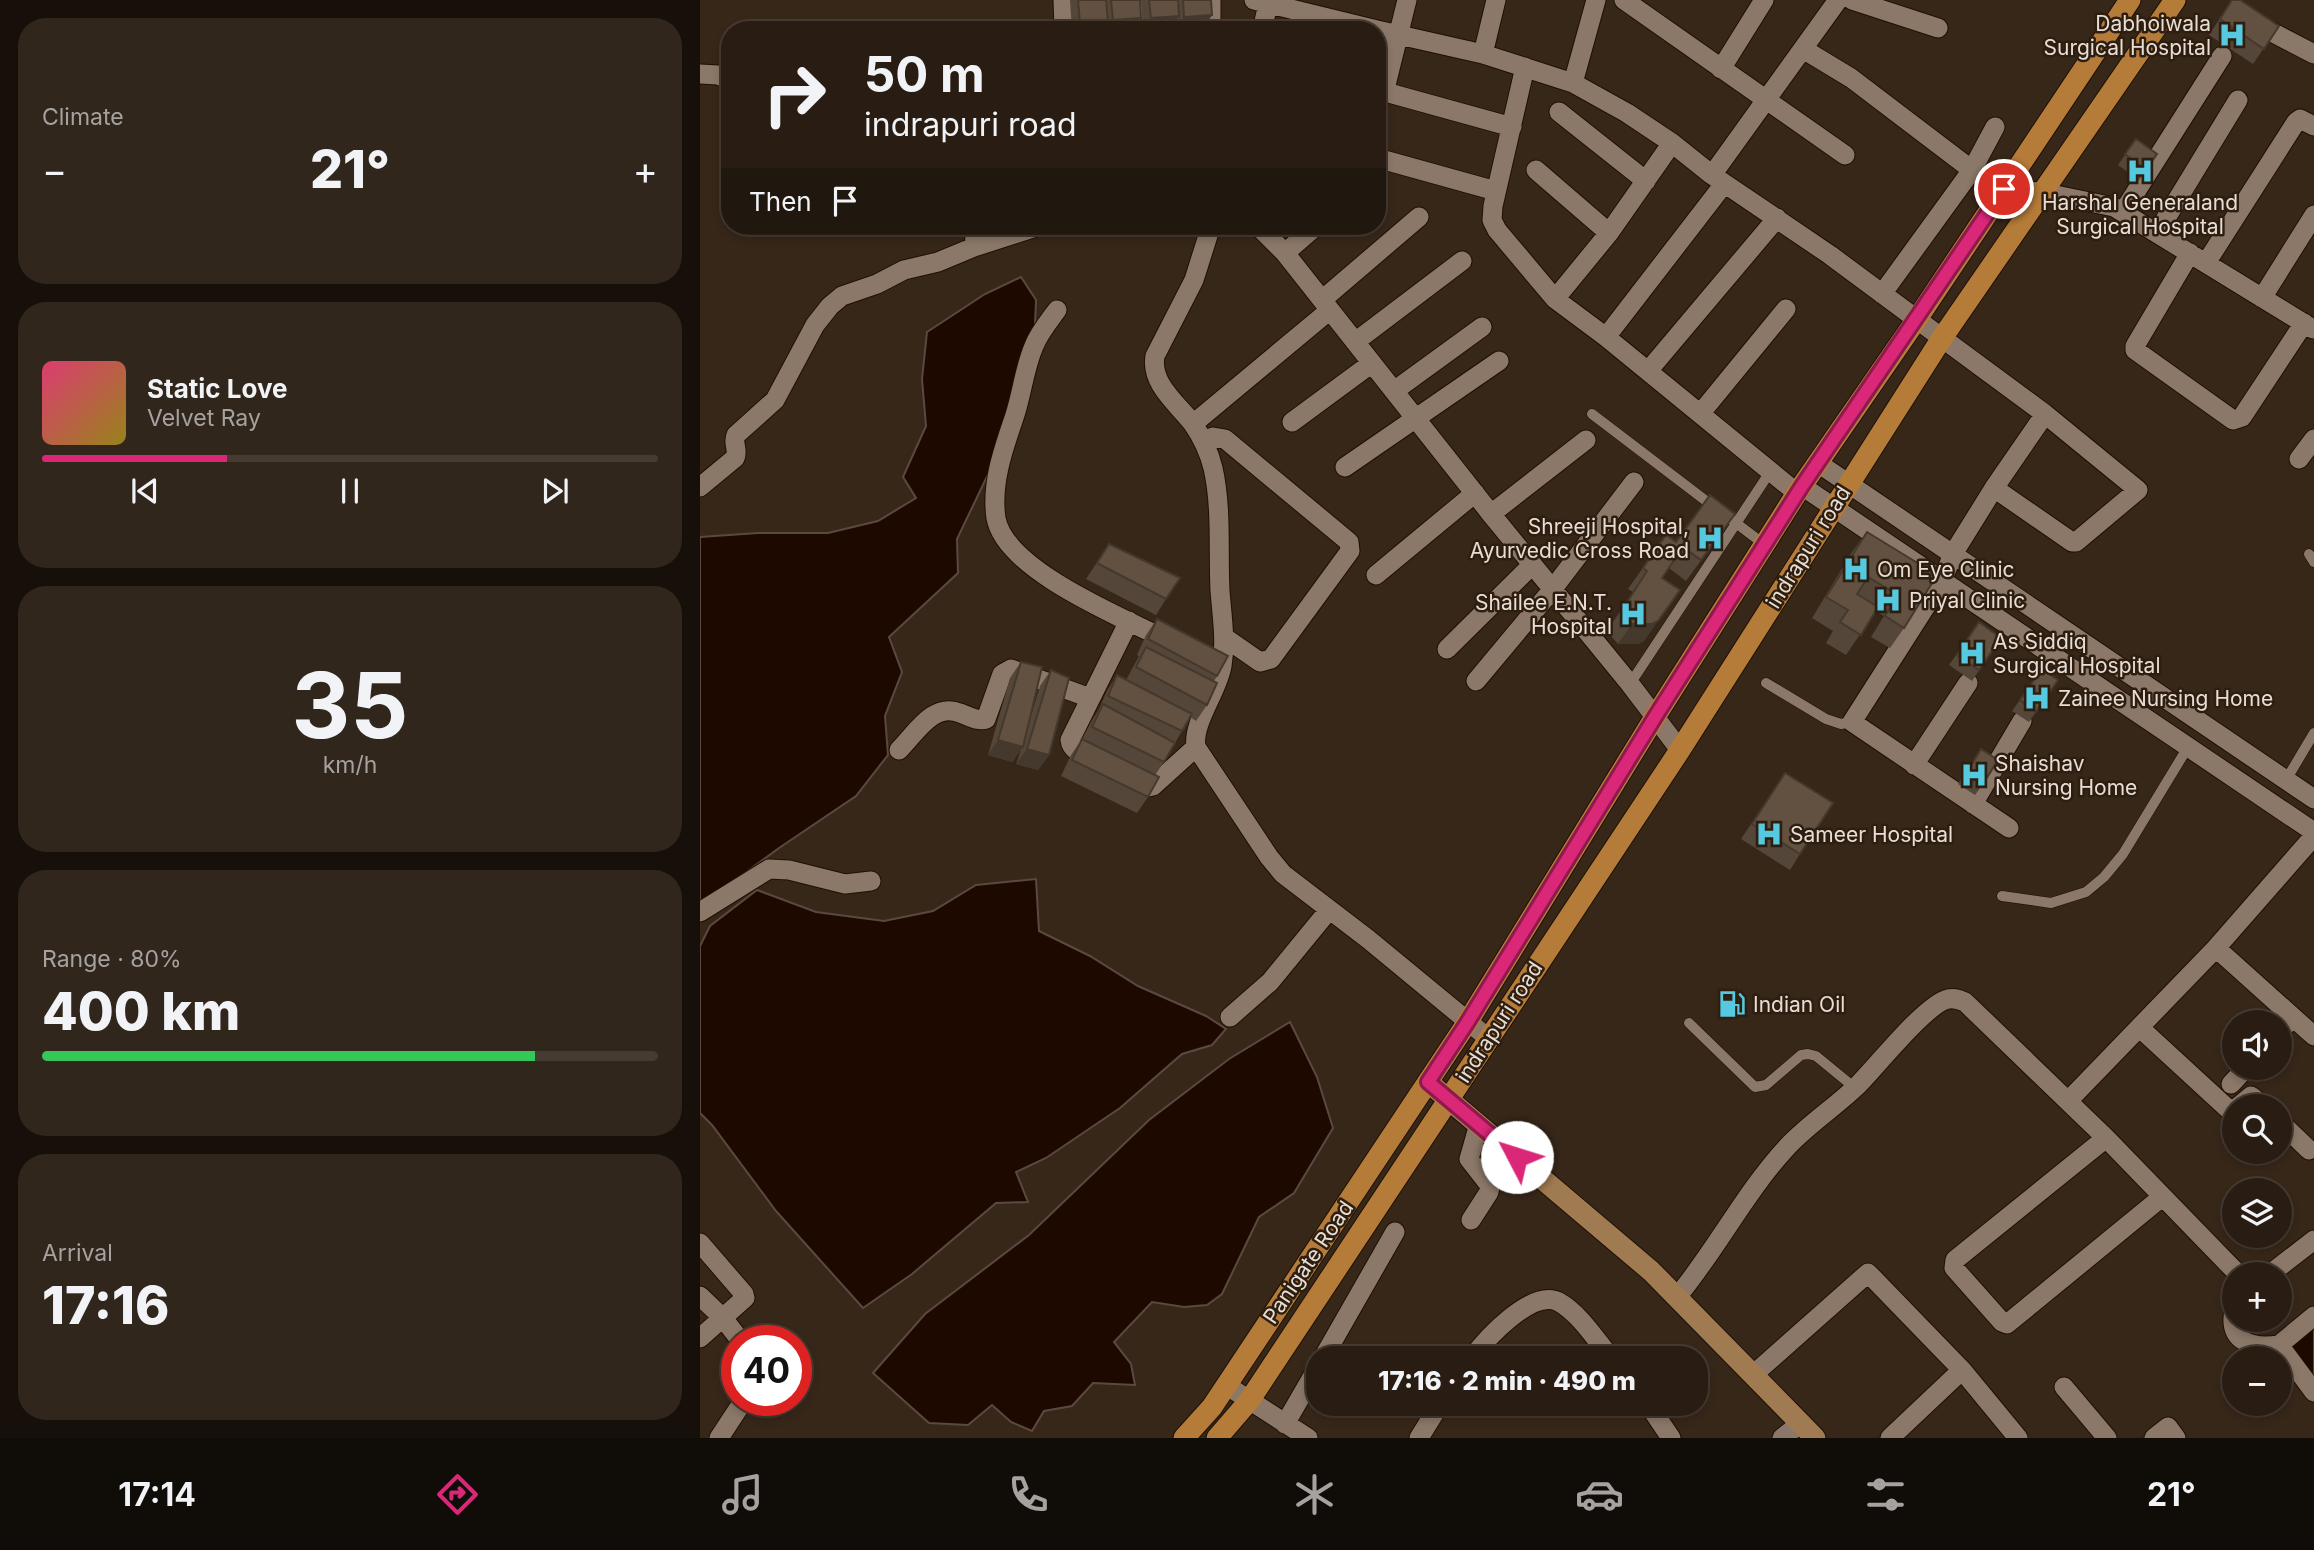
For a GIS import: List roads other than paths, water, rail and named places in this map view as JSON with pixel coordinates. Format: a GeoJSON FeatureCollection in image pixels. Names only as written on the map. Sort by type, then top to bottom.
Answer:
{"type":"FeatureCollection","features":[{"type":"Feature","properties":{"kind":"main road","name":"indrapuri road"},"geometry":{"type":"LineString","coordinates":[[1428,1082],[1800,489],[2130,0]]}},
{"type":"Feature","properties":{"kind":"main road","name":"indrapuri road"},"geometry":{"type":"LineString","coordinates":[[1449,1099],[1680,750],[1942,338],[2175,0]]}},
{"type":"Feature","properties":{"kind":"main road","name":"Panigate Road"},"geometry":{"type":"LineString","coordinates":[[1184,1438],[1212,1407],[1428,1082]]}},
{"type":"Feature","properties":{"kind":"main road","name":"Panigate Road"},"geometry":{"type":"LineString","coordinates":[[1220,1434],[1249,1401],[1449,1099]]}},
{"type":"Feature","properties":{"kind":"street"},"geometry":{"type":"LineString","coordinates":[[1063,0],[1064,21]]}},
{"type":"Feature","properties":{"kind":"street"},"geometry":{"type":"LineString","coordinates":[[1136,0],[1137,21]]}},
{"type":"Feature","properties":{"kind":"street"},"geometry":{"type":"LineString","coordinates":[[1211,0],[1211,21]]}},
{"type":"Feature","properties":{"kind":"street"},"geometry":{"type":"LineString","coordinates":[[1386,79],[1407,0]]}},
{"type":"Feature","properties":{"kind":"street"},"geometry":{"type":"LineString","coordinates":[[1483,54],[1496,0]]}},
{"type":"Feature","properties":{"kind":"street"},"geometry":{"type":"LineString","coordinates":[[1573,83],[1596,0]]}},
{"type":"Feature","properties":{"kind":"street"},"geometry":{"type":"LineString","coordinates":[[1625,0],[1845,155]]}},
{"type":"Feature","properties":{"kind":"street"},"geometry":{"type":"LineString","coordinates":[[1721,69],[1764,0]]}},
{"type":"Feature","properties":{"kind":"street"},"geometry":{"type":"LineString","coordinates":[[1606,337],[1718,179],[1767,99],[1838,0]]}},
{"type":"Feature","properties":{"kind":"street"},"geometry":{"type":"LineString","coordinates":[[1852,0],[1938,28]]}},
{"type":"Feature","properties":{"kind":"street"},"geometry":{"type":"LineString","coordinates":[[1263,21],[1264,1],[1342,21]]}},
{"type":"Feature","properties":{"kind":"street"},"geometry":{"type":"LineString","coordinates":[[2266,29],[2314,54]]}},
{"type":"Feature","properties":{"kind":"street"},"geometry":{"type":"LineString","coordinates":[[1386,32],[1483,54],[1573,83],[1626,113],[1917,319],[2045,414],[2137,487],[2136,494],[2072,542],[1994,488]]}},
{"type":"Feature","properties":{"kind":"street"},"geometry":{"type":"LineString","coordinates":[[1803,49],[1851,78],[1972,170]]}},
{"type":"Feature","properties":{"kind":"street"},"geometry":{"type":"LineString","coordinates":[[2123,212],[2222,56]]}},
{"type":"Feature","properties":{"kind":"street"},"geometry":{"type":"LineString","coordinates":[[1525,67],[1496,191],[1492,220],[1497,230],[1555,299],[1606,337],[1770,472],[1834,507],[2314,834],[2216,948],[2069,1100]]}},
{"type":"Feature","properties":{"kind":"street"},"geometry":{"type":"LineString","coordinates":[[700,74],[721,76]]}},
{"type":"Feature","properties":{"kind":"street"},"geometry":{"type":"LineString","coordinates":[[1386,90],[1512,127]]}},
{"type":"Feature","properties":{"kind":"street"},"geometry":{"type":"LineString","coordinates":[[2157,233],[2238,100]]}},
{"type":"Feature","properties":{"kind":"street"},"geometry":{"type":"LineString","coordinates":[[1559,112],[1646,181]]}},
{"type":"Feature","properties":{"kind":"street"},"geometry":{"type":"LineString","coordinates":[[2004,189],[2041,192],[2114,207],[2198,258],[2262,298],[2311,326],[2242,418],[2233,420],[2135,350],[2134,346],[2198,258],[2296,122],[2300,119],[2314,126]]}},
{"type":"Feature","properties":{"kind":"street"},"geometry":{"type":"LineString","coordinates":[[1882,294],[1972,170],[1995,127]]}},
{"type":"Feature","properties":{"kind":"street"},"geometry":{"type":"LineString","coordinates":[[1555,299],[1609,233],[1672,143]]}},
{"type":"Feature","properties":{"kind":"street"},"geometry":{"type":"LineString","coordinates":[[1386,160],[1496,191]]}},
{"type":"Feature","properties":{"kind":"street"},"geometry":{"type":"LineString","coordinates":[[1536,170],[1609,233]]}},
{"type":"Feature","properties":{"kind":"street"},"geometry":{"type":"LineString","coordinates":[[2262,298],[2314,215]]}},
{"type":"Feature","properties":{"kind":"street"},"geometry":{"type":"LineString","coordinates":[[1193,424],[1419,217]]}},
{"type":"Feature","properties":{"kind":"street"},"geometry":{"type":"LineString","coordinates":[[1648,371],[1777,218]]}},
{"type":"Feature","properties":{"kind":"street"},"geometry":{"type":"LineString","coordinates":[[974,247],[975,235]]}},
{"type":"Feature","properties":{"kind":"street"},"geometry":{"type":"LineString","coordinates":[[700,487],[735,458],[736,435],[775,400],[787,382],[815,324],[842,296],[877,284],[904,270],[938,262],[1011,235]]}},
{"type":"Feature","properties":{"kind":"street"},"geometry":{"type":"LineString","coordinates":[[1208,235],[1194,280],[1155,356],[1154,366],[1158,381],[1193,424],[1203,441],[1212,467],[1217,502],[1224,637],[1222,668],[1193,724],[1196,747],[1269,857],[1297,887],[1405,968],[1488,1038]]}},
{"type":"Feature","properties":{"kind":"street"},"geometry":{"type":"LineString","coordinates":[[1267,235],[1285,253],[1680,750]]}},
{"type":"Feature","properties":{"kind":"street"},"geometry":{"type":"LineString","coordinates":[[1285,253],[1306,235]]}},
{"type":"Feature","properties":{"kind":"street"},"geometry":{"type":"LineString","coordinates":[[1355,342],[1462,261]]}},
{"type":"Feature","properties":{"kind":"street"},"geometry":{"type":"LineString","coordinates":[[1700,414],[1786,309]]}},
{"type":"Feature","properties":{"kind":"street"},"geometry":{"type":"LineString","coordinates":[[1057,310],[1034,345],[1002,454],[995,495],[996,520],[1004,538],[1032,568],[1055,583],[1222,668]]}},
{"type":"Feature","properties":{"kind":"street"},"geometry":{"type":"LineString","coordinates":[[1394,391],[1482,327]]}},
{"type":"Feature","properties":{"kind":"street"},"geometry":{"type":"LineString","coordinates":[[1345,467],[1499,360]]}},
{"type":"Feature","properties":{"kind":"street"},"geometry":{"type":"LineString","coordinates":[[1292,422],[1372,363]]}},
{"type":"Feature","properties":{"kind":"street"},"geometry":{"type":"LineString","coordinates":[[2009,828],[1852,722],[1942,580],[1952,554],[2045,414]]}},
{"type":"Feature","properties":{"kind":"street"},"geometry":{"type":"LineString","coordinates":[[1203,441],[1213,437],[1225,439],[1351,546],[1271,659],[1260,663],[1224,637]]}},
{"type":"Feature","properties":{"kind":"street"},"geometry":{"type":"LineString","coordinates":[[2299,459],[2314,439]]}},
{"type":"Feature","properties":{"kind":"street"},"geometry":{"type":"LineString","coordinates":[[1491,514],[1586,440]]}},
{"type":"Feature","properties":{"kind":"street"},"geometry":{"type":"LineString","coordinates":[[1818,463],[2314,799]]}},
{"type":"Feature","properties":{"kind":"street"},"geometry":{"type":"LineString","coordinates":[[1476,681],[1552,590],[1634,482]]}},
{"type":"Feature","properties":{"kind":"street"},"geometry":{"type":"LineString","coordinates":[[1376,575],[1475,493]]}},
{"type":"Feature","properties":{"kind":"street"},"geometry":{"type":"LineString","coordinates":[[1447,649],[1532,565]]}},
{"type":"Feature","properties":{"kind":"street"},"geometry":{"type":"LineString","coordinates":[[1129,621],[1106,682],[1090,698],[1070,740],[1070,746],[1148,787],[1158,783],[1196,747]]}},
{"type":"Feature","properties":{"kind":"street"},"geometry":{"type":"LineString","coordinates":[[899,750],[934,713],[942,710],[952,710],[981,721],[986,719],[1002,674],[1007,670],[1011,669],[1090,698]]}},
{"type":"Feature","properties":{"kind":"street"},"geometry":{"type":"LineString","coordinates":[[1914,765],[1968,683]]}},
{"type":"Feature","properties":{"kind":"street"},"geometry":{"type":"LineString","coordinates":[[1973,804],[2022,721]]}},
{"type":"Feature","properties":{"kind":"street"},"geometry":{"type":"LineString","coordinates":[[700,912],[769,869],[789,870],[845,884],[871,881]]}},
{"type":"Feature","properties":{"kind":"street"},"geometry":{"type":"LineString","coordinates":[[1230,1017],[1270,982],[1329,910]]}},
{"type":"Feature","properties":{"kind":"street"},"geometry":{"type":"LineString","coordinates":[[2216,948],[2274,1010]]}},
{"type":"Feature","properties":{"kind":"street"},"geometry":{"type":"LineString","coordinates":[[1677,1297],[1700,1270],[1728,1225],[1788,1146],[1855,1088],[1924,1015],[1945,1000],[1954,998],[1965,1002],[2069,1100],[2226,1262]]}},
{"type":"Feature","properties":{"kind":"street"},"geometry":{"type":"LineString","coordinates":[[2292,1026],[2314,1036]]}},
{"type":"Feature","properties":{"kind":"street"},"geometry":{"type":"LineString","coordinates":[[2140,1028],[2222,1103]]}},
{"type":"Feature","properties":{"kind":"street"},"geometry":{"type":"LineString","coordinates":[[2231,1084],[2235,1080]]}},
{"type":"Feature","properties":{"kind":"street"},"geometry":{"type":"LineString","coordinates":[[1428,1082],[1641,1263],[1808,1430],[1782,1438]]}},
{"type":"Feature","properties":{"kind":"street"},"geometry":{"type":"LineString","coordinates":[[1471,1220],[1490,1186],[1469,1159],[1479,1124]]}},
{"type":"Feature","properties":{"kind":"street"},"geometry":{"type":"LineString","coordinates":[[2292,1132],[2313,1150]]}},
{"type":"Feature","properties":{"kind":"street"},"geometry":{"type":"LineString","coordinates":[[2106,1138],[1955,1260],[1954,1268],[2002,1322],[2007,1324],[2162,1197]]}},
{"type":"Feature","properties":{"kind":"street"},"geometry":{"type":"LineString","coordinates":[[1330,1346],[1395,1233]]}},
{"type":"Feature","properties":{"kind":"street"},"geometry":{"type":"LineString","coordinates":[[2286,1262],[2314,1241]]}},
{"type":"Feature","properties":{"kind":"street"},"geometry":{"type":"LineString","coordinates":[[700,1243],[744,1294],[744,1301],[700,1338]]}},
{"type":"Feature","properties":{"kind":"street"},"geometry":{"type":"LineString","coordinates":[[1754,1374],[1868,1273],[1962,1370],[2018,1438]]}},
{"type":"Feature","properties":{"kind":"street"},"geometry":{"type":"LineString","coordinates":[[700,1296],[728,1325]]}},
{"type":"Feature","properties":{"kind":"street"},"geometry":{"type":"LineString","coordinates":[[1481,1346],[1506,1321],[1527,1307],[1543,1301],[1556,1301],[1569,1310],[1600,1346]]}},
{"type":"Feature","properties":{"kind":"street"},"geometry":{"type":"LineString","coordinates":[[2235,1332],[2245,1342],[2258,1346],[2279,1345],[2314,1316]]}},
{"type":"Feature","properties":{"kind":"street"},"geometry":{"type":"LineString","coordinates":[[2279,1345],[2314,1392]]}},
{"type":"Feature","properties":{"kind":"street"},"geometry":{"type":"LineString","coordinates":[[1890,1438],[1962,1370]]}},
{"type":"Feature","properties":{"kind":"street"},"geometry":{"type":"LineString","coordinates":[[1226,1385],[1308,1438]]}},
{"type":"Feature","properties":{"kind":"street"},"geometry":{"type":"LineString","coordinates":[[2064,1387],[2108,1438]]}},
{"type":"Feature","properties":{"kind":"street"},"geometry":{"type":"LineString","coordinates":[[1285,1424],[1306,1388]]}},
{"type":"Feature","properties":{"kind":"street"},"geometry":{"type":"LineString","coordinates":[[719,1438],[733,1416]]}},
{"type":"Feature","properties":{"kind":"street"},"geometry":{"type":"LineString","coordinates":[[1419,1438],[1433,1416]]}},
{"type":"Feature","properties":{"kind":"street"},"geometry":{"type":"LineString","coordinates":[[1655,1416],[1671,1438]]}},
{"type":"Feature","properties":{"kind":"street"},"geometry":{"type":"LineString","coordinates":[[2154,1438],[2168,1427],[2176,1438]]}},
{"type":"Feature","properties":{"kind":"lane"},"geometry":{"type":"LineString","coordinates":[[1592,414],[1765,545]]}},
{"type":"Feature","properties":{"kind":"lane"},"geometry":{"type":"LineString","coordinates":[[1630,684],[1770,472]]}},
{"type":"Feature","properties":{"kind":"lane"},"geometry":{"type":"LineString","coordinates":[[1766,683],[1826,719],[1841,724],[1852,722]]}},
{"type":"Feature","properties":{"kind":"lane"},"geometry":{"type":"LineString","coordinates":[[2286,780],[2314,733]]}},
{"type":"Feature","properties":{"kind":"lane"},"geometry":{"type":"LineString","coordinates":[[2002,896],[2051,903],[2086,892],[2104,877],[2123,853],[2188,747]]}},
{"type":"Feature","properties":{"kind":"lane"},"geometry":{"type":"LineString","coordinates":[[1689,1023],[1755,1087],[1766,1085],[1801,1055],[1808,1054],[1816,1056],[1855,1088]]}},
{"type":"Feature","properties":{"kind":"place","name":"Dabhoiwala Surgical Hospital"},"geometry":{"type":"Point","coordinates":[2232,35]}},
{"type":"Feature","properties":{"kind":"place","name":"Harshal Generaland Surgical Hospital"},"geometry":{"type":"Point","coordinates":[2140,171]}},
{"type":"Feature","properties":{"kind":"place","name":"Shreeji Hospital, Ayurvedic Cross Road"},"geometry":{"type":"Point","coordinates":[1710,538]}},
{"type":"Feature","properties":{"kind":"place","name":"Om Eye Clinic"},"geometry":{"type":"Point","coordinates":[1856,569]}},
{"type":"Feature","properties":{"kind":"place","name":"Priyal Clinic"},"geometry":{"type":"Point","coordinates":[1888,600]}},
{"type":"Feature","properties":{"kind":"place","name":"Shailee E.N.T. Hospital"},"geometry":{"type":"Point","coordinates":[1633,614]}},
{"type":"Feature","properties":{"kind":"place","name":"As Siddiq Surgical Hospital"},"geometry":{"type":"Point","coordinates":[1972,653]}},
{"type":"Feature","properties":{"kind":"place","name":"Zainee Nursing Home"},"geometry":{"type":"Point","coordinates":[2037,698]}},
{"type":"Feature","properties":{"kind":"place","name":"Shaishav Nursing Home"},"geometry":{"type":"Point","coordinates":[1974,775]}},
{"type":"Feature","properties":{"kind":"place","name":"Sameer Hospital"},"geometry":{"type":"Point","coordinates":[1769,834]}},
{"type":"Feature","properties":{"kind":"place","name":"Indian Oil"},"geometry":{"type":"Point","coordinates":[1732,1004]}}]}
